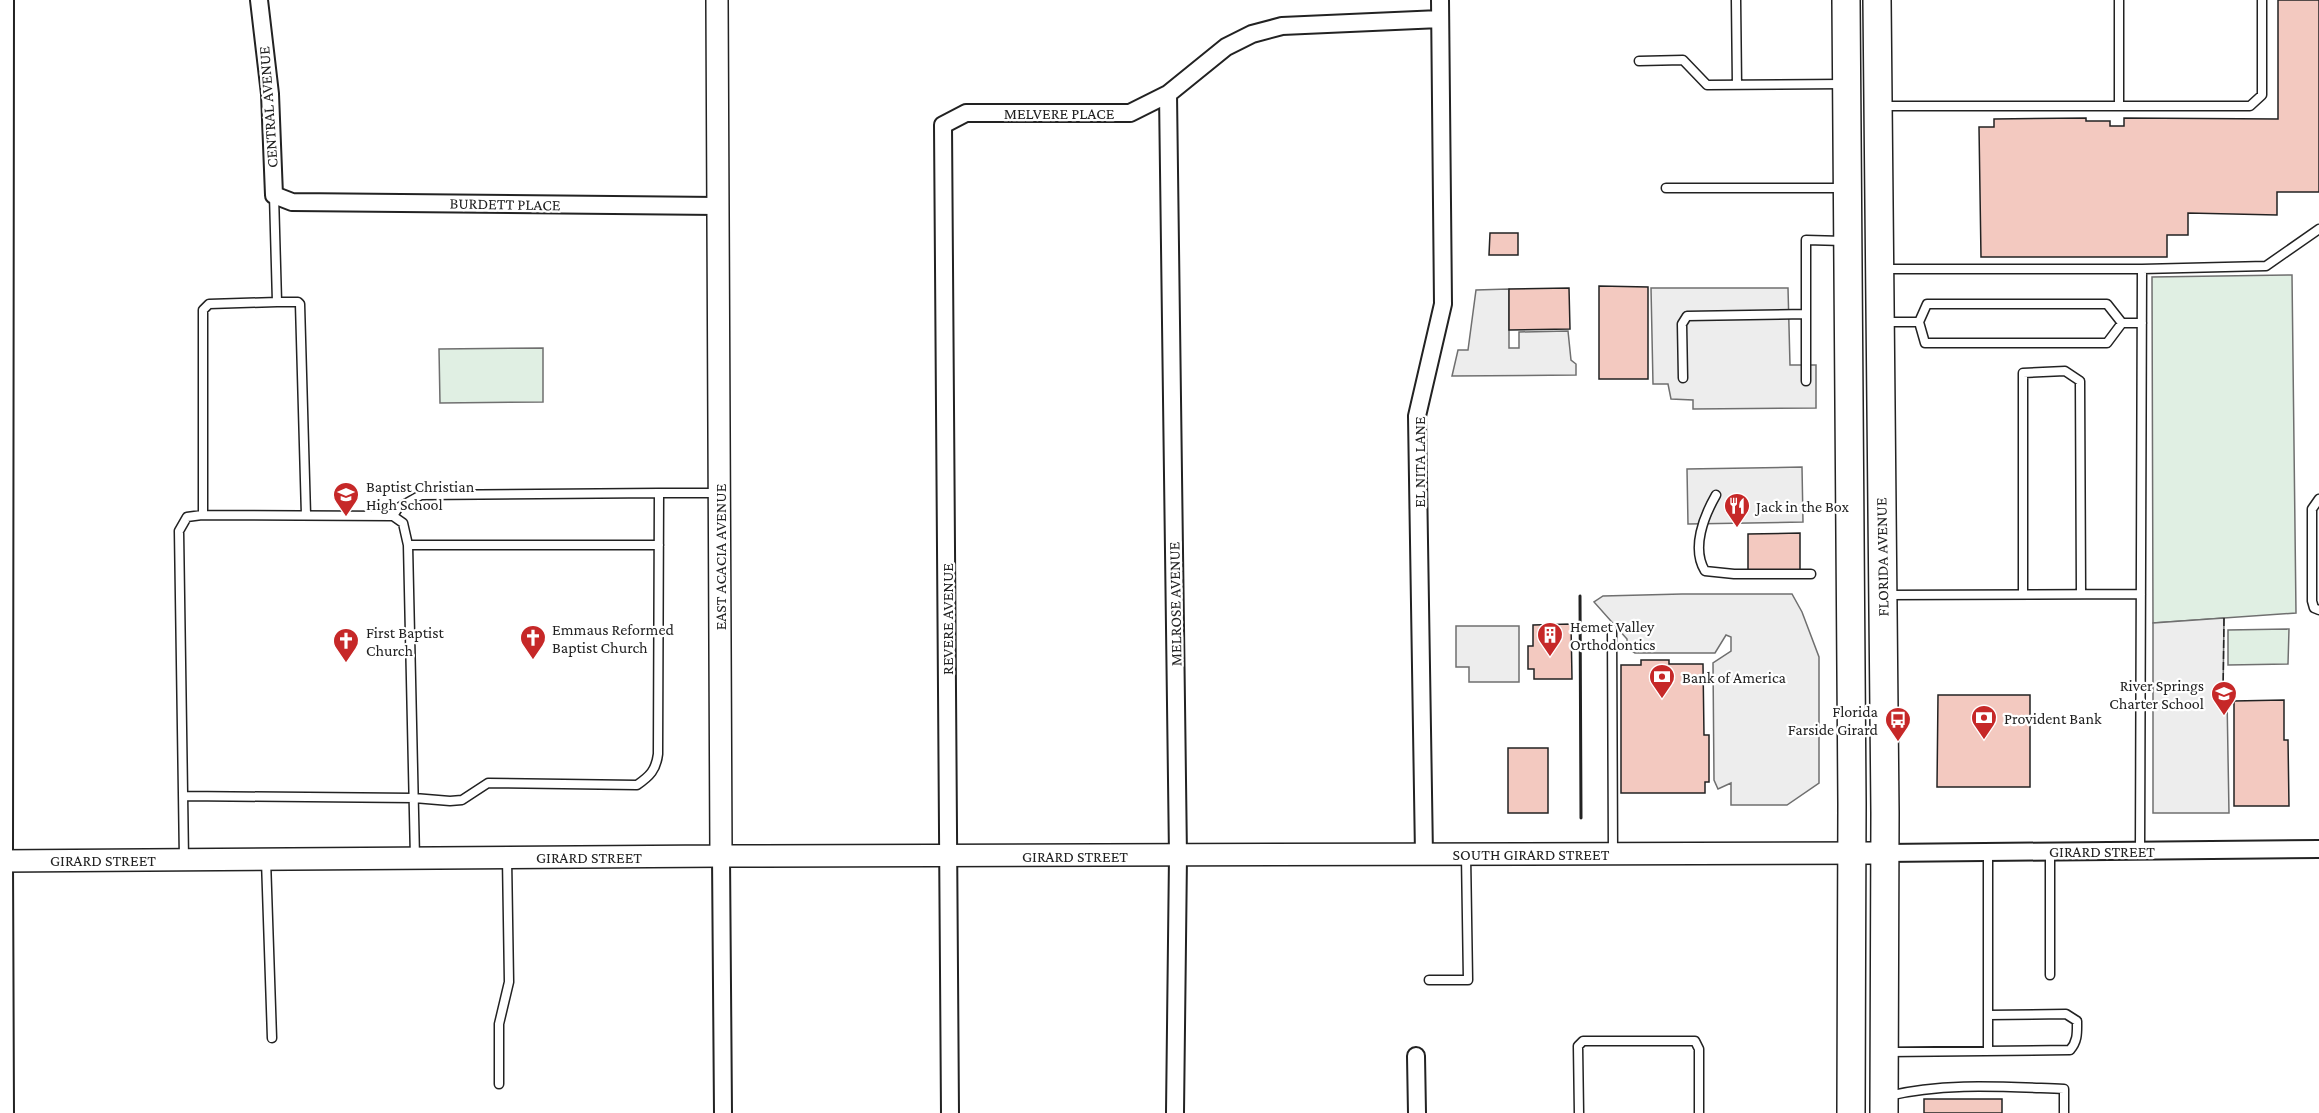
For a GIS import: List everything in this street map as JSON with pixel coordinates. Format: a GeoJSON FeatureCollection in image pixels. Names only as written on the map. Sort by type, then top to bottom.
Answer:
{"type":"FeatureCollection","features":[{"type":"Feature","properties":{"kind":"main road","name":"FLORIDA AVENUE"},"geometry":{"type":"LineString","coordinates":[[1846,0],[1852,853],[1851,1113]]}},
{"type":"Feature","properties":{"kind":"main road","name":"FLORIDA AVENUE"},"geometry":{"type":"LineString","coordinates":[[1877,0],[1884,1105]]}},
{"type":"Feature","properties":{"kind":"street"},"geometry":{"type":"LineString","coordinates":[[5,0],[2,861],[6,1113]]}},
{"type":"Feature","properties":{"kind":"street","name":"CENTRAL AVENUE"},"geometry":{"type":"LineString","coordinates":[[259,0],[270,94],[274,195]]}},
{"type":"Feature","properties":{"kind":"street","name":"EAST ACACIA AVENUE"},"geometry":{"type":"LineString","coordinates":[[717,0],[723,1113]]}},
{"type":"Feature","properties":{"kind":"street","name":"EL NITA LANE"},"geometry":{"type":"LineString","coordinates":[[1424,855],[1418,417],[1443,304],[1440,0]]}},
{"type":"Feature","properties":{"kind":"street","name":"MELVERE PLACE"},"geometry":{"type":"LineString","coordinates":[[943,125],[966,113],[1130,113],[1168,94],[1226,47],[1262,32],[1282,26],[1440,19]]}},
{"type":"Feature","properties":{"kind":"street","name":"MELROSE AVENUE"},"geometry":{"type":"LineString","coordinates":[[1168,94],[1178,856],[1175,1113]]}},
{"type":"Feature","properties":{"kind":"street","name":"REVERE AVENUE"},"geometry":{"type":"LineString","coordinates":[[943,125],[950,1113]]}},
{"type":"Feature","properties":{"kind":"street","name":"BURDETT PLACE"},"geometry":{"type":"LineString","coordinates":[[274,195],[292,202],[718,206]]}},
{"type":"Feature","properties":{"kind":"street","name":"GIRARD STREET"},"geometry":{"type":"LineString","coordinates":[[1884,853],[2319,849]]}},
{"type":"Feature","properties":{"kind":"street","name":"SOUTH GIRARD STREET"},"geometry":{"type":"LineString","coordinates":[[1178,856],[1884,853]]}},
{"type":"Feature","properties":{"kind":"street","name":"GIRARD STREET"},"geometry":{"type":"LineString","coordinates":[[2,861],[722,856],[1178,856]]}},
{"type":"Feature","properties":{"kind":"street"},"geometry":{"type":"LineString","coordinates":[[1416,1056],[1417,1113]]}},
{"type":"Feature","properties":{"kind":"lane"},"geometry":{"type":"LineString","coordinates":[[1736,0],[1737,85]]}},
{"type":"Feature","properties":{"kind":"lane"},"geometry":{"type":"LineString","coordinates":[[2119,106],[2120,0]]}},
{"type":"Feature","properties":{"kind":"lane"},"geometry":{"type":"LineString","coordinates":[[1879,106],[2250,106],[2262,95],[2262,0]]}},
{"type":"Feature","properties":{"kind":"lane"},"geometry":{"type":"LineString","coordinates":[[1639,61],[1683,60],[1707,85],[1847,84]]}},
{"type":"Feature","properties":{"kind":"lane"},"geometry":{"type":"LineString","coordinates":[[1666,189],[1848,188]]}},
{"type":"Feature","properties":{"kind":"lane"},"geometry":{"type":"LineString","coordinates":[[274,195],[277,302]]}},
{"type":"Feature","properties":{"kind":"lane"},"geometry":{"type":"LineString","coordinates":[[1879,269],[2142,269],[2266,266],[2319,229]]}},
{"type":"Feature","properties":{"kind":"lane"},"geometry":{"type":"LineString","coordinates":[[1806,381],[1806,240],[1848,241]]}},
{"type":"Feature","properties":{"kind":"lane"},"geometry":{"type":"LineString","coordinates":[[2140,851],[2142,269]]}},
{"type":"Feature","properties":{"kind":"lane"},"geometry":{"type":"LineString","coordinates":[[203,515],[203,310],[209,304],[277,302],[298,302],[300,304],[306,515]]}},
{"type":"Feature","properties":{"kind":"lane"},"geometry":{"type":"LineString","coordinates":[[1928,304],[2107,304],[2122,323],[2107,343],[1925,343],[1919,322],[1928,304]]}},
{"type":"Feature","properties":{"kind":"lane"},"geometry":{"type":"LineString","coordinates":[[1683,378],[1682,324],[1687,316],[1806,314]]}},
{"type":"Feature","properties":{"kind":"lane"},"geometry":{"type":"LineString","coordinates":[[1880,322],[1919,322]]}},
{"type":"Feature","properties":{"kind":"lane"},"geometry":{"type":"LineString","coordinates":[[2122,323],[2142,323]]}},
{"type":"Feature","properties":{"kind":"lane"},"geometry":{"type":"LineString","coordinates":[[2023,594],[2023,373],[2065,371],[2079,381],[2081,594]]}},
{"type":"Feature","properties":{"kind":"lane"},"geometry":{"type":"LineString","coordinates":[[183,796],[414,798],[450,801],[462,800],[488,783],[637,785],[650,776],[657,766],[658,754],[658,493]]}},
{"type":"Feature","properties":{"kind":"lane"},"geometry":{"type":"LineString","coordinates":[[393,516],[399,508],[420,495],[720,493]]}},
{"type":"Feature","properties":{"kind":"lane"},"geometry":{"type":"LineString","coordinates":[[1716,495],[1704,515],[1700,538],[1701,564],[1705,571],[1734,574],[1811,574]]}},
{"type":"Feature","properties":{"kind":"lane"},"geometry":{"type":"LineString","coordinates":[[2319,499],[2312,509],[2312,601],[2314,608],[2319,610]]}},
{"type":"Feature","properties":{"kind":"lane"},"geometry":{"type":"LineString","coordinates":[[184,860],[179,531],[187,518],[203,515],[393,516],[403,523],[408,544],[415,858]]}},
{"type":"Feature","properties":{"kind":"lane"},"geometry":{"type":"LineString","coordinates":[[408,544],[658,545]]}},
{"type":"Feature","properties":{"kind":"lane"},"geometry":{"type":"LineString","coordinates":[[1882,595],[2141,594]]}},
{"type":"Feature","properties":{"kind":"lane"},"geometry":{"type":"LineString","coordinates":[[1612,629],[1613,854]]}},
{"type":"Feature","properties":{"kind":"lane"},"geometry":{"type":"LineString","coordinates":[[2050,851],[2050,975]]}},
{"type":"Feature","properties":{"kind":"lane"},"geometry":{"type":"LineString","coordinates":[[1988,852],[1988,1051]]}},
{"type":"Feature","properties":{"kind":"lane"},"geometry":{"type":"LineString","coordinates":[[1428,980],[1468,980],[1466,854]]}},
{"type":"Feature","properties":{"kind":"lane"},"geometry":{"type":"LineString","coordinates":[[499,1084],[499,1024],[509,982],[507,857]]}},
{"type":"Feature","properties":{"kind":"lane"},"geometry":{"type":"LineString","coordinates":[[266,859],[272,1038]]}},
{"type":"Feature","properties":{"kind":"lane"},"geometry":{"type":"LineString","coordinates":[[1884,1052],[2070,1050],[2077,1035],[2077,1021],[2066,1014],[1988,1015]]}},
{"type":"Feature","properties":{"kind":"lane"},"geometry":{"type":"LineString","coordinates":[[1579,1113],[1578,1046],[1583,1041],[1695,1041],[1699,1049],[1699,1113]]}},
{"type":"Feature","properties":{"kind":"lane"},"geometry":{"type":"LineString","coordinates":[[1884,1105],[1912,1090],[2064,1089],[2064,1113]]}},
{"type":"Feature","properties":{"kind":"green space"},"geometry":{"type":"Polygon","coordinates":[[[2292,275],[2296,613],[2153,623],[2152,277],[2292,275]]]}},
{"type":"Feature","properties":{"kind":"green space"},"geometry":{"type":"Polygon","coordinates":[[[543,348],[543,402],[440,403],[439,349],[543,348]]]}},
{"type":"Feature","properties":{"kind":"green space"},"geometry":{"type":"Polygon","coordinates":[[[2289,629],[2288,664],[2228,665],[2228,630],[2289,629]]]}},
{"type":"Feature","properties":{"kind":"shaded area"},"geometry":{"type":"Polygon","coordinates":[[[1651,288],[1788,288],[1790,365],[1816,365],[1816,408],[1693,409],[1693,400],[1671,399],[1668,384],[1653,384],[1651,288]]]}},
{"type":"Feature","properties":{"kind":"shaded area"},"geometry":{"type":"Polygon","coordinates":[[[1509,289],[1509,348],[1519,348],[1519,332],[1568,331],[1571,360],[1576,364],[1576,375],[1452,376],[1458,350],[1468,350],[1476,290],[1509,289]]]}},
{"type":"Feature","properties":{"kind":"shaded area"},"geometry":{"type":"Polygon","coordinates":[[[1802,467],[1803,522],[1688,524],[1687,469],[1802,467]]]}},
{"type":"Feature","properties":{"kind":"shaded area"},"geometry":{"type":"Polygon","coordinates":[[[1792,594],[1802,612],[1819,657],[1819,783],[1787,805],[1731,805],[1731,783],[1718,789],[1714,780],[1713,663],[1731,651],[1731,637],[1726,635],[1715,653],[1635,653],[1627,648],[1627,639],[1594,602],[1603,596],[1792,594]]]}},
{"type":"Feature","properties":{"kind":"shaded area"},"geometry":{"type":"Polygon","coordinates":[[[2224,618],[2223,697],[2227,697],[2229,813],[2153,813],[2153,623],[2224,618]]]}},
{"type":"Feature","properties":{"kind":"shaded area"},"geometry":{"type":"Polygon","coordinates":[[[1456,626],[1519,626],[1519,682],[1469,682],[1469,667],[1456,667],[1456,626]]]}},
{"type":"Feature","properties":{"kind":"building"},"geometry":{"type":"Polygon","coordinates":[[[2278,0],[2319,0],[2319,192],[2277,192],[2277,215],[2188,213],[2188,235],[2167,235],[2167,257],[1981,257],[1979,127],[1994,127],[1994,119],[2086,118],[2086,121],[2110,121],[2110,126],[2124,126],[2124,118],[2278,119],[2278,0]]]}},
{"type":"Feature","properties":{"kind":"building"},"geometry":{"type":"Polygon","coordinates":[[[1490,233],[1518,233],[1518,255],[1489,255],[1490,233]]]}},
{"type":"Feature","properties":{"kind":"building"},"geometry":{"type":"Polygon","coordinates":[[[1599,286],[1648,287],[1648,379],[1599,379],[1599,286]]]}},
{"type":"Feature","properties":{"kind":"building"},"geometry":{"type":"Polygon","coordinates":[[[1569,288],[1570,329],[1509,330],[1509,289],[1569,288]]]}},
{"type":"Feature","properties":{"kind":"building"},"geometry":{"type":"Polygon","coordinates":[[[1800,533],[1800,573],[1748,573],[1748,534],[1800,533]]]}},
{"type":"Feature","properties":{"kind":"building","name":"Hemet Valley Orthodontics"},"geometry":{"type":"Polygon","coordinates":[[[1571,624],[1572,679],[1534,679],[1534,669],[1528,669],[1528,646],[1533,646],[1533,625],[1571,624]]]}},
{"type":"Feature","properties":{"kind":"building","name":"Bank of America"},"geometry":{"type":"Polygon","coordinates":[[[1641,660],[1669,660],[1669,664],[1703,664],[1704,735],[1709,735],[1709,782],[1705,782],[1705,793],[1621,793],[1621,665],[1641,665],[1641,660]]]}},
{"type":"Feature","properties":{"kind":"building","name":"Provident Bank"},"geometry":{"type":"Polygon","coordinates":[[[1938,695],[2030,695],[2030,787],[1937,787],[1938,695]]]}},
{"type":"Feature","properties":{"kind":"building"},"geometry":{"type":"Polygon","coordinates":[[[2284,700],[2284,740],[2288,740],[2289,806],[2234,806],[2234,701],[2284,700]]]}},
{"type":"Feature","properties":{"kind":"building"},"geometry":{"type":"Polygon","coordinates":[[[1508,748],[1548,748],[1548,813],[1508,813],[1508,748]]]}},
{"type":"Feature","properties":{"kind":"building"},"geometry":{"type":"Polygon","coordinates":[[[1924,1099],[2002,1099],[2002,1113],[1924,1113],[1924,1099]]]}},
{"type":"Feature","properties":{"kind":"fence"},"geometry":{"type":"LineString","coordinates":[[2224,618],[2223,697],[2227,697],[2227,701],[2234,701]]}},
{"type":"Feature","properties":{"kind":"wall"},"geometry":{"type":"LineString","coordinates":[[1580,596],[1581,818]]}},
{"type":"Feature","properties":{"kind":"place","name":"Baptist Christian High School"},"geometry":{"type":"Point","coordinates":[346,518]}},
{"type":"Feature","properties":{"kind":"place","name":"Jack in the Box"},"geometry":{"type":"Point","coordinates":[1737,529]}},
{"type":"Feature","properties":{"kind":"place","name":"Hemet Valley Orthodontics"},"geometry":{"type":"Point","coordinates":[1550,658]}},
{"type":"Feature","properties":{"kind":"place","name":"Emmaus Reformed Baptist Church"},"geometry":{"type":"Point","coordinates":[533,661]}},
{"type":"Feature","properties":{"kind":"place","name":"First Baptist Church"},"geometry":{"type":"Point","coordinates":[346,664]}},
{"type":"Feature","properties":{"kind":"place","name":"Bank of America"},"geometry":{"type":"Point","coordinates":[1662,700]}},
{"type":"Feature","properties":{"kind":"place","name":"River Springs Charter School"},"geometry":{"type":"Point","coordinates":[2224,717]}},
{"type":"Feature","properties":{"kind":"place","name":"Provident Bank"},"geometry":{"type":"Point","coordinates":[1984,741]}},
{"type":"Feature","properties":{"kind":"place","name":"Florida Farside Girard"},"geometry":{"type":"Point","coordinates":[1898,743]}}]}
